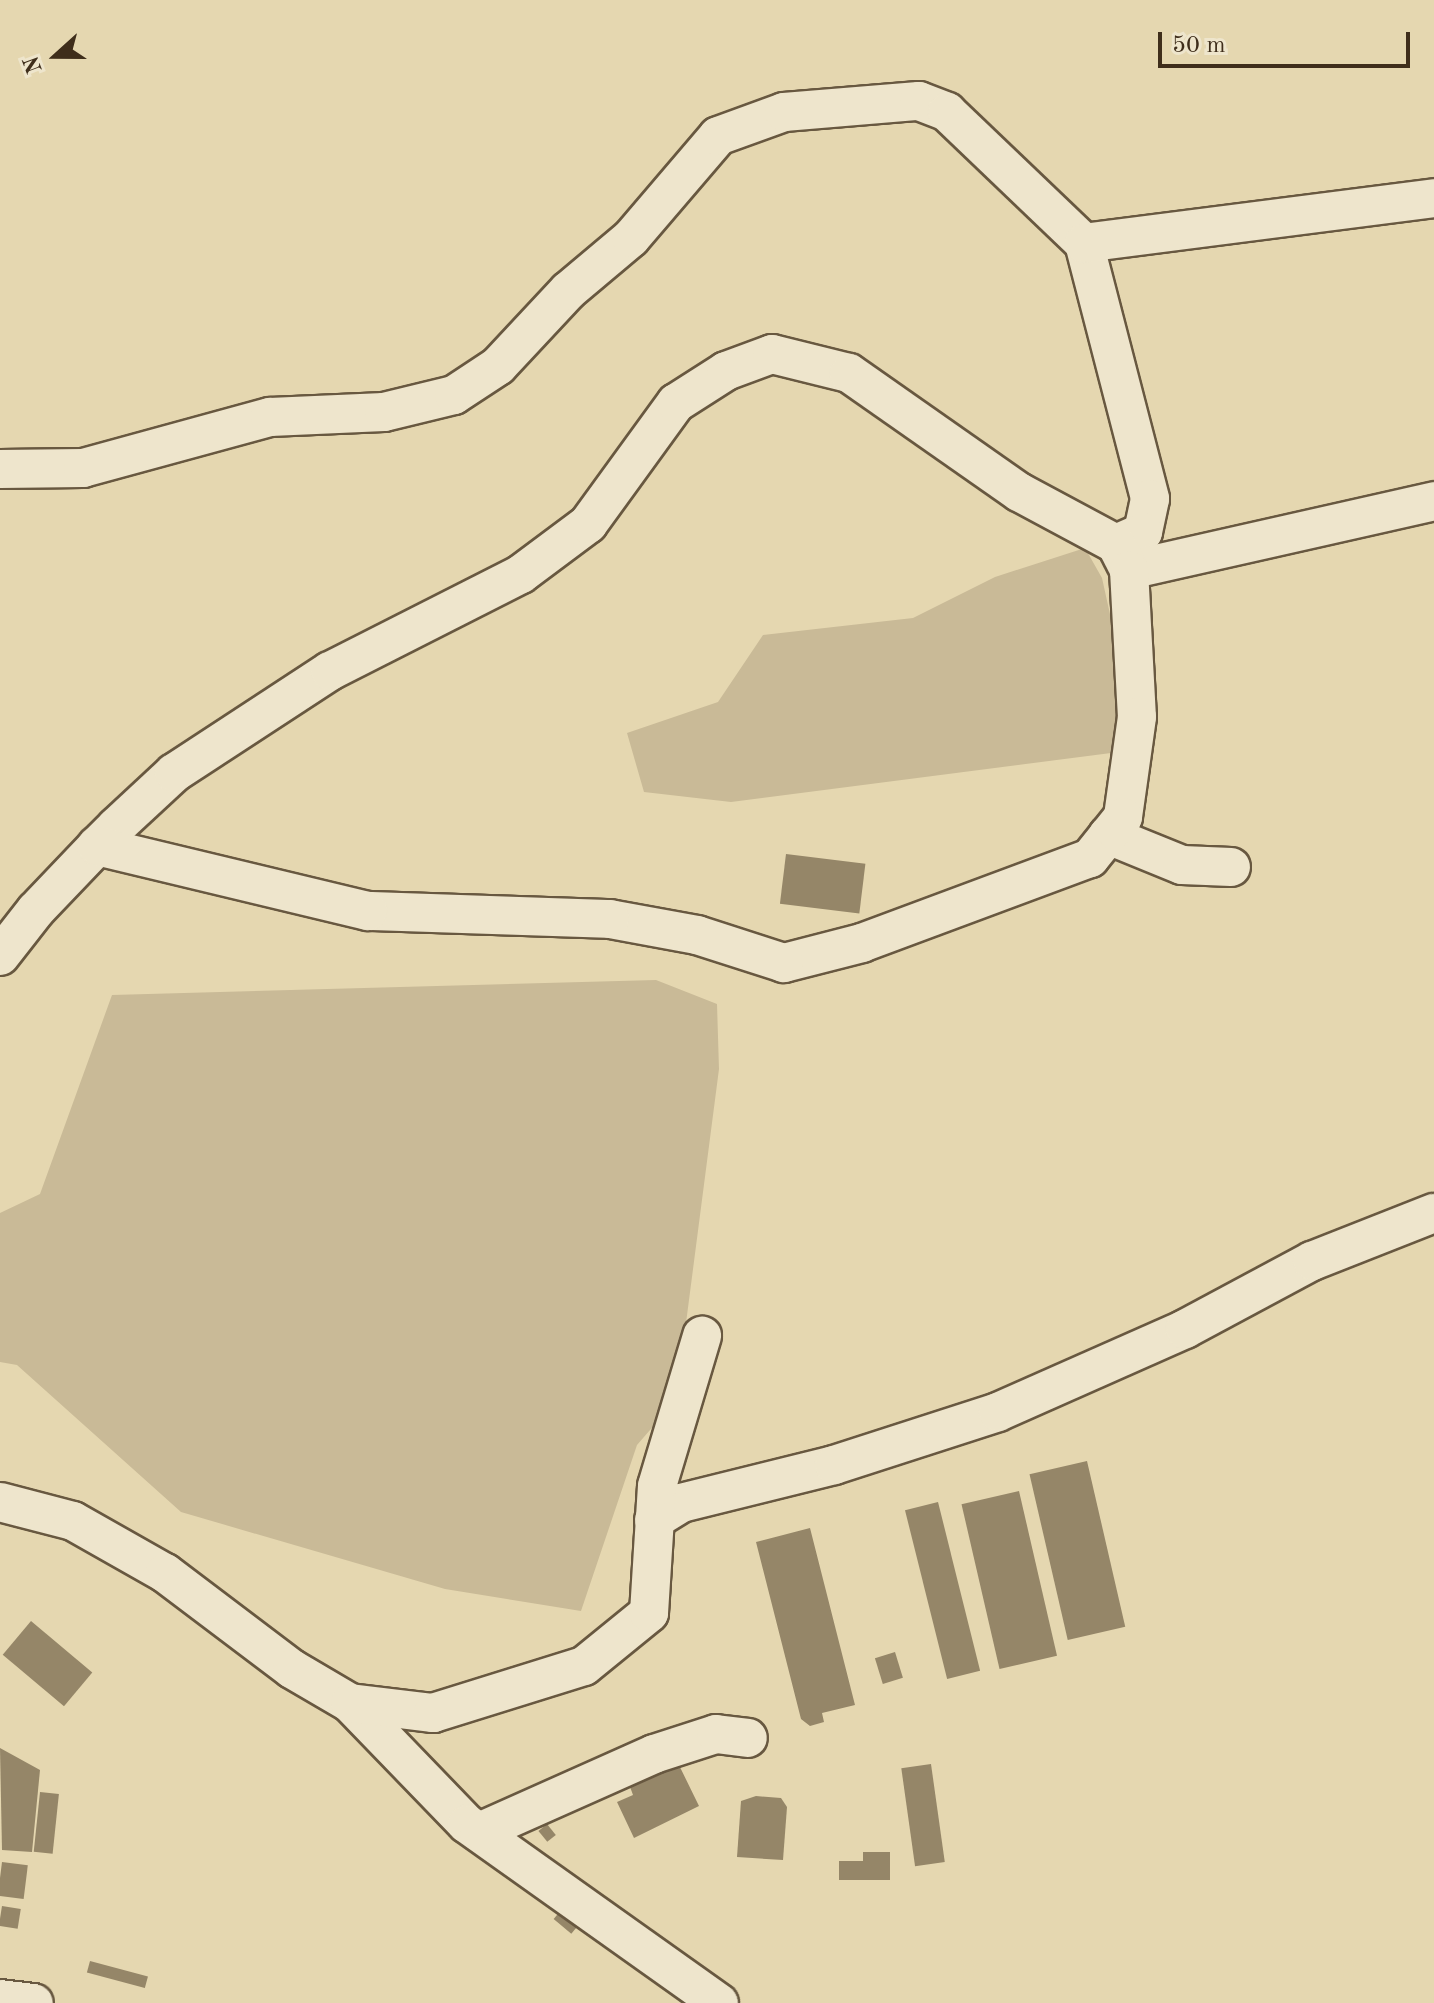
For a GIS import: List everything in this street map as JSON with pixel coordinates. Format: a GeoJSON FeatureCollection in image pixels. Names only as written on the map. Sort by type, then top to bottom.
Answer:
{"type":"FeatureCollection","features":[{"type":"Feature","properties":{"kind":"street"},"geometry":{"type":"LineString","coordinates":[[0,469],[83,468],[270,417],[384,412],[454,395],[498,366],[568,291],[631,238],[718,136],[784,112],[919,101],[947,112],[1084,243],[1150,499],[1143,532],[1122,557],[1137,717],[1123,817],[1090,858],[1007,894],[784,963],[697,935],[610,919],[368,911],[97,846]]}},
{"type":"Feature","properties":{"kind":"street"},"geometry":{"type":"LineString","coordinates":[[1084,243],[1434,198]]}},
{"type":"Feature","properties":{"kind":"street"},"geometry":{"type":"LineString","coordinates":[[0,956],[97,846],[174,773],[330,671],[521,574],[588,524],[676,403],[726,371],[772,354],[849,373],[1019,492],[1122,557],[1434,501]]}},
{"type":"Feature","properties":{"kind":"street"},"geometry":{"type":"LineString","coordinates":[[1108,835],[1182,865],[1231,867]]}},
{"type":"Feature","properties":{"kind":"street"},"geometry":{"type":"LineString","coordinates":[[654,1520],[681,1503],[834,1465],[998,1412],[1185,1329],[1312,1261],[1434,1213]]}},
{"type":"Feature","properties":{"kind":"street"},"geometry":{"type":"LineString","coordinates":[[350,1703],[433,1713],[584,1666],[649,1613],[654,1520],[702,1336]]}},
{"type":"Feature","properties":{"kind":"street"},"geometry":{"type":"LineString","coordinates":[[0,1502],[99,1532],[350,1703],[479,1832],[719,2003]]}},
{"type":"Feature","properties":{"kind":"street"},"geometry":{"type":"LineString","coordinates":[[479,1832],[654,1754],[716,1734],[748,1738]]}},
{"type":"Feature","properties":{"kind":"street"},"geometry":{"type":"LineString","coordinates":[[0,1999],[34,2003]]}},
{"type":"Feature","properties":{"kind":"shaded area"},"geometry":{"type":"Polygon","coordinates":[[[1085,548],[1102,578],[1127,691],[1111,753],[731,802],[644,792],[627,733],[718,702],[763,635],[913,618],[995,577],[1085,548]]]}},
{"type":"Feature","properties":{"kind":"shaded area"},"geometry":{"type":"Polygon","coordinates":[[[656,980],[717,1004],[719,1069],[676,1400],[637,1445],[581,1611],[445,1589],[181,1512],[17,1365],[0,1362],[0,1213],[40,1194],[112,995],[656,980]]]}},
{"type":"Feature","properties":{"kind":"building"},"geometry":{"type":"Polygon","coordinates":[[[786,854],[865,864],[859,913],[780,904],[786,854]]]}},
{"type":"Feature","properties":{"kind":"building"},"geometry":{"type":"Polygon","coordinates":[[[1087,1461],[1125,1627],[1068,1640],[1030,1474],[1087,1461]]]}},
{"type":"Feature","properties":{"kind":"building"},"geometry":{"type":"Polygon","coordinates":[[[1019,1491],[1057,1656],[1000,1669],[962,1504],[1019,1491]]]}},
{"type":"Feature","properties":{"kind":"building"},"geometry":{"type":"Polygon","coordinates":[[[938,1502],[980,1671],[947,1679],[905,1510],[938,1502]]]}},
{"type":"Feature","properties":{"kind":"building"},"geometry":{"type":"Polygon","coordinates":[[[810,1528],[855,1705],[822,1713],[824,1722],[810,1726],[801,1719],[756,1542],[810,1528]]]}},
{"type":"Feature","properties":{"kind":"building"},"geometry":{"type":"Polygon","coordinates":[[[31,1621],[92,1672],[64,1706],[3,1655],[31,1621]]]}},
{"type":"Feature","properties":{"kind":"building"},"geometry":{"type":"Polygon","coordinates":[[[895,1652],[903,1678],[883,1684],[875,1658],[895,1652]]]}},
{"type":"Feature","properties":{"kind":"building"},"geometry":{"type":"Polygon","coordinates":[[[0,1748],[40,1770],[32,1852],[2,1850],[0,1748]]]}},
{"type":"Feature","properties":{"kind":"building"},"geometry":{"type":"Polygon","coordinates":[[[677,1761],[699,1806],[634,1838],[617,1802],[633,1795],[629,1784],[677,1761]]]}},
{"type":"Feature","properties":{"kind":"building"},"geometry":{"type":"Polygon","coordinates":[[[931,1764],[945,1862],[915,1866],[901,1768],[931,1764]]]}},
{"type":"Feature","properties":{"kind":"building"},"geometry":{"type":"Polygon","coordinates":[[[40,1792],[59,1794],[53,1854],[34,1852],[40,1792]]]}},
{"type":"Feature","properties":{"kind":"building"},"geometry":{"type":"Polygon","coordinates":[[[756,1796],[781,1798],[787,1807],[783,1860],[737,1857],[741,1801],[756,1796]]]}},
{"type":"Feature","properties":{"kind":"building"},"geometry":{"type":"Polygon","coordinates":[[[547,1824],[556,1835],[547,1842],[538,1831],[547,1824]]]}},
{"type":"Feature","properties":{"kind":"building"},"geometry":{"type":"Polygon","coordinates":[[[863,1852],[890,1852],[890,1880],[839,1880],[839,1861],[863,1861],[863,1852]]]}},
{"type":"Feature","properties":{"kind":"building"},"geometry":{"type":"Polygon","coordinates":[[[2,1862],[28,1865],[24,1899],[0,1896],[2,1862]]]}},
{"type":"Feature","properties":{"kind":"building"},"geometry":{"type":"Polygon","coordinates":[[[2,1906],[21,1909],[18,1929],[0,1926],[2,1906]]]}},
{"type":"Feature","properties":{"kind":"building"},"geometry":{"type":"Polygon","coordinates":[[[562,1909],[580,1924],[571,1934],[554,1919],[562,1909]]]}},
{"type":"Feature","properties":{"kind":"building"},"geometry":{"type":"Polygon","coordinates":[[[90,1961],[148,1977],[145,1988],[87,1973],[90,1961]]]}}]}
